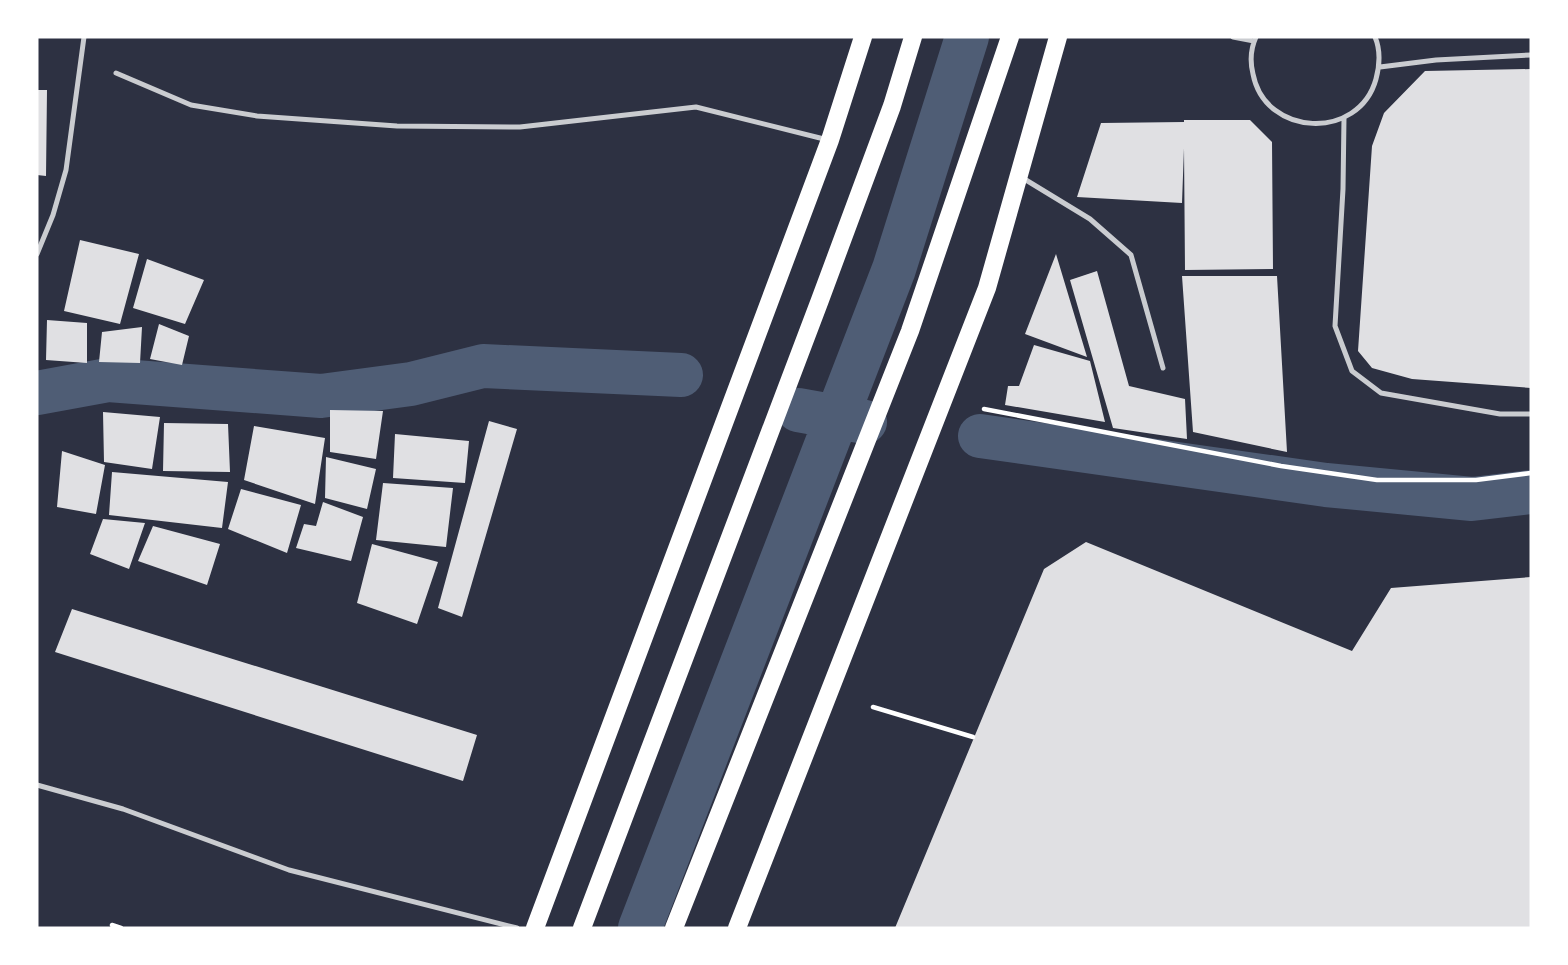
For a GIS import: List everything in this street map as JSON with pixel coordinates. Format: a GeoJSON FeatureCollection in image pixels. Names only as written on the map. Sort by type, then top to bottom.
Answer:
{"type":"FeatureCollection","features":[{"type":"Feature","properties":{"kind":"main road"},"geometry":{"type":"LineString","coordinates":[[535,928],[830,140],[863,37]]}},
{"type":"Feature","properties":{"kind":"main road"},"geometry":{"type":"LineString","coordinates":[[582,928],[820,300],[891,106],[913,37]]}},
{"type":"Feature","properties":{"kind":"main road"},"geometry":{"type":"LineString","coordinates":[[674,928],[911,331],[1010,37]]}},
{"type":"Feature","properties":{"kind":"main road"},"geometry":{"type":"LineString","coordinates":[[737,928],[986,288],[1058,37]]}},
{"type":"Feature","properties":{"kind":"lane"},"geometry":{"type":"LineString","coordinates":[[37,254],[53,215],[66,170],[84,37]]}},
{"type":"Feature","properties":{"kind":"lane"},"geometry":{"type":"LineString","coordinates":[[1233,37],[1255,39],[1251,63],[1255,84],[1266,102],[1282,116],[1303,123],[1324,124],[1345,118],[1362,106],[1374,88],[1380,67],[1379,47],[1375,37]]}},
{"type":"Feature","properties":{"kind":"lane"},"geometry":{"type":"LineString","coordinates":[[1380,67],[1436,60],[1531,55]]}},
{"type":"Feature","properties":{"kind":"lane"},"geometry":{"type":"LineString","coordinates":[[116,73],[191,105],[257,116],[397,126],[520,127],[696,107],[830,140]]}},
{"type":"Feature","properties":{"kind":"lane"},"geometry":{"type":"LineString","coordinates":[[1345,118],[1335,326],[1352,371],[1381,393],[1500,414],[1531,414]]}},
{"type":"Feature","properties":{"kind":"lane"},"geometry":{"type":"LineString","coordinates":[[1019,175],[1090,219],[1131,255],[1163,368]]}},
{"type":"Feature","properties":{"kind":"lane"},"geometry":{"type":"LineString","coordinates":[[37,785],[123,809],[289,870],[517,928]]}},
{"type":"Feature","properties":{"kind":"path"},"geometry":{"type":"LineString","coordinates":[[984,409],[1281,466],[1377,480],[1476,480],[1531,473]]}},
{"type":"Feature","properties":{"kind":"path"},"geometry":{"type":"LineString","coordinates":[[873,707],[973,737]]}},
{"type":"Feature","properties":{"kind":"path"},"geometry":{"type":"LineString","coordinates":[[112,925],[121,928]]}},
{"type":"Feature","properties":{"kind":"building"},"geometry":{"type":"Polygon","coordinates":[[[1531,69],[1531,388],[1412,379],[1372,368],[1358,351],[1372,146],[1384,113],[1425,71],[1531,69]]]}},
{"type":"Feature","properties":{"kind":"building"},"geometry":{"type":"Polygon","coordinates":[[[37,90],[47,90],[46,176],[37,175],[37,90]]]}},
{"type":"Feature","properties":{"kind":"building"},"geometry":{"type":"Polygon","coordinates":[[[1250,120],[1272,142],[1273,269],[1185,270],[1184,148],[1182,203],[1077,197],[1101,123],[1250,120]]]}},
{"type":"Feature","properties":{"kind":"building"},"geometry":{"type":"Polygon","coordinates":[[[80,240],[139,254],[120,324],[64,311],[80,240]]]}},
{"type":"Feature","properties":{"kind":"building"},"geometry":{"type":"Polygon","coordinates":[[[1056,254],[1087,357],[1025,334],[1056,254]]]}},
{"type":"Feature","properties":{"kind":"building"},"geometry":{"type":"Polygon","coordinates":[[[147,259],[204,280],[185,324],[133,308],[147,259]]]}},
{"type":"Feature","properties":{"kind":"building"},"geometry":{"type":"Polygon","coordinates":[[[1097,271],[1129,386],[1185,399],[1187,439],[1113,428],[1070,280],[1097,271]]]}},
{"type":"Feature","properties":{"kind":"building"},"geometry":{"type":"Polygon","coordinates":[[[1182,276],[1277,276],[1287,452],[1193,432],[1182,276]]]}},
{"type":"Feature","properties":{"kind":"building"},"geometry":{"type":"Polygon","coordinates":[[[47,320],[87,323],[87,363],[46,360],[47,320]]]}},
{"type":"Feature","properties":{"kind":"building"},"geometry":{"type":"Polygon","coordinates":[[[159,324],[189,336],[182,365],[150,359],[159,324]]]}},
{"type":"Feature","properties":{"kind":"building"},"geometry":{"type":"Polygon","coordinates":[[[142,327],[140,363],[99,362],[102,332],[142,327]]]}},
{"type":"Feature","properties":{"kind":"building"},"geometry":{"type":"Polygon","coordinates":[[[1034,345],[1090,361],[1105,422],[1005,405],[1008,386],[1019,386],[1034,345]]]}},
{"type":"Feature","properties":{"kind":"building"},"geometry":{"type":"Polygon","coordinates":[[[330,410],[383,411],[376,459],[330,452],[330,410]]]}},
{"type":"Feature","properties":{"kind":"building"},"geometry":{"type":"Polygon","coordinates":[[[103,412],[160,417],[152,469],[104,462],[103,412]]]}},
{"type":"Feature","properties":{"kind":"building"},"geometry":{"type":"Polygon","coordinates":[[[489,421],[517,429],[462,617],[438,608],[489,421]]]}},
{"type":"Feature","properties":{"kind":"building"},"geometry":{"type":"Polygon","coordinates":[[[164,423],[228,424],[230,472],[163,471],[164,423]]]}},
{"type":"Feature","properties":{"kind":"building"},"geometry":{"type":"Polygon","coordinates":[[[254,426],[325,438],[315,504],[244,480],[254,426]]]}},
{"type":"Feature","properties":{"kind":"building"},"geometry":{"type":"Polygon","coordinates":[[[395,434],[469,441],[465,483],[393,478],[395,434]]]}},
{"type":"Feature","properties":{"kind":"building"},"geometry":{"type":"Polygon","coordinates":[[[62,451],[105,465],[96,514],[57,507],[62,451]]]}},
{"type":"Feature","properties":{"kind":"building"},"geometry":{"type":"Polygon","coordinates":[[[326,457],[376,469],[367,509],[325,498],[326,457]]]}},
{"type":"Feature","properties":{"kind":"building"},"geometry":{"type":"Polygon","coordinates":[[[112,472],[228,482],[222,528],[109,515],[112,472]]]}},
{"type":"Feature","properties":{"kind":"building"},"geometry":{"type":"Polygon","coordinates":[[[383,483],[453,488],[446,547],[376,540],[383,483]]]}},
{"type":"Feature","properties":{"kind":"building"},"geometry":{"type":"Polygon","coordinates":[[[241,489],[301,505],[287,553],[228,529],[241,489]]]}},
{"type":"Feature","properties":{"kind":"building"},"geometry":{"type":"Polygon","coordinates":[[[323,502],[363,517],[351,561],[296,548],[304,524],[316,526],[323,502]]]}},
{"type":"Feature","properties":{"kind":"building"},"geometry":{"type":"Polygon","coordinates":[[[103,519],[145,523],[129,569],[90,554],[103,519]]]}},
{"type":"Feature","properties":{"kind":"building"},"geometry":{"type":"Polygon","coordinates":[[[153,526],[220,544],[207,585],[138,561],[153,526]]]}},
{"type":"Feature","properties":{"kind":"building"},"geometry":{"type":"Polygon","coordinates":[[[1086,542],[1352,651],[1391,588],[1531,577],[1531,928],[895,928],[1044,569],[1086,542]]]}},
{"type":"Feature","properties":{"kind":"building"},"geometry":{"type":"Polygon","coordinates":[[[372,544],[438,562],[417,624],[357,603],[372,544]]]}},
{"type":"Feature","properties":{"kind":"building"},"geometry":{"type":"Polygon","coordinates":[[[72,609],[477,735],[463,781],[55,652],[72,609]]]}},
{"type":"Feature","properties":{"kind":"waterway"},"geometry":{"type":"LineString","coordinates":[[640,928],[894,269],[967,37]]}},
{"type":"Feature","properties":{"kind":"waterway"},"geometry":{"type":"LineString","coordinates":[[37,393],[108,380],[321,396],[411,384],[483,366],[681,375]]}},
{"type":"Feature","properties":{"kind":"waterway"},"geometry":{"type":"LineString","coordinates":[[798,410],[865,422]]}},
{"type":"Feature","properties":{"kind":"waterway"},"geometry":{"type":"LineString","coordinates":[[980,436],[1326,485],[1472,499],[1531,492]]}}]}
